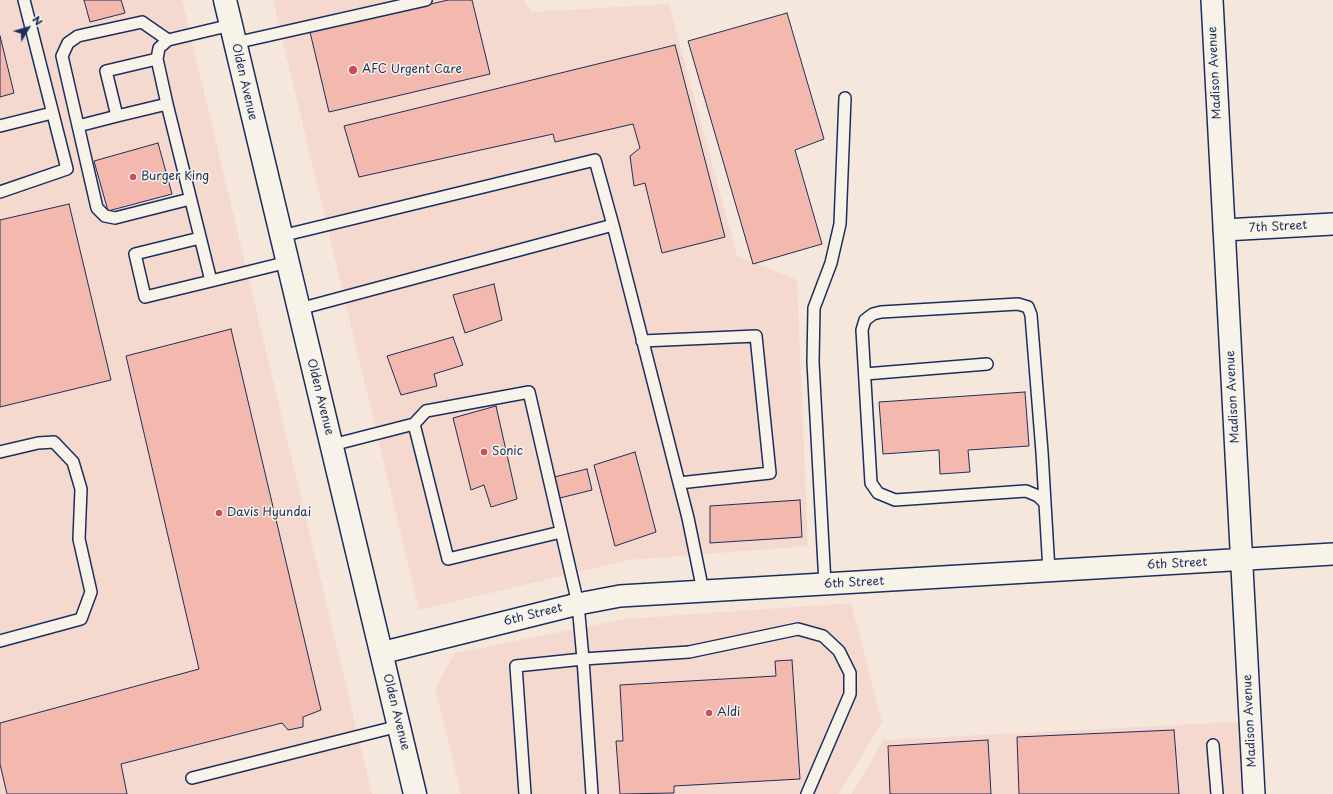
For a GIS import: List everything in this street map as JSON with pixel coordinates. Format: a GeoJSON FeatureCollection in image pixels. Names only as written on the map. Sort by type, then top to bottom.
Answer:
{"type":"FeatureCollection","features":[{"type":"Feature","properties":{"kind":"main road","name":"Olden Avenue"},"geometry":{"type":"LineString","coordinates":[[225,0],[415,794]]}},
{"type":"Feature","properties":{"kind":"street","name":"Madison Avenue"},"geometry":{"type":"LineString","coordinates":[[1212,0],[1254,794]]}},
{"type":"Feature","properties":{"kind":"street","name":"7th Street"},"geometry":{"type":"LineString","coordinates":[[1224,230],[1333,224]]}},
{"type":"Feature","properties":{"kind":"street","name":"6th Street"},"geometry":{"type":"LineString","coordinates":[[381,653],[578,604],[620,596],[1333,554]]}},
{"type":"Feature","properties":{"kind":"lane"},"geometry":{"type":"LineString","coordinates":[[0,192],[67,169],[24,0]]}},
{"type":"Feature","properties":{"kind":"lane"},"geometry":{"type":"LineString","coordinates":[[211,281],[167,104],[157,59],[159,48],[168,40],[233,34],[426,0]]}},
{"type":"Feature","properties":{"kind":"lane"},"geometry":{"type":"LineString","coordinates":[[168,40],[142,22],[78,36],[68,43],[62,56],[97,208],[105,216],[115,218],[190,199]]}},
{"type":"Feature","properties":{"kind":"lane"},"geometry":{"type":"LineString","coordinates":[[117,116],[106,71],[157,59]]}},
{"type":"Feature","properties":{"kind":"lane"},"geometry":{"type":"LineString","coordinates":[[825,584],[813,362],[814,308],[831,263],[840,224],[845,98]]}},
{"type":"Feature","properties":{"kind":"lane"},"geometry":{"type":"LineString","coordinates":[[78,126],[167,104]]}},
{"type":"Feature","properties":{"kind":"lane"},"geometry":{"type":"LineString","coordinates":[[0,126],[52,113]]}},
{"type":"Feature","properties":{"kind":"lane"},"geometry":{"type":"LineString","coordinates":[[281,236],[595,160],[688,518],[703,591]]}},
{"type":"Feature","properties":{"kind":"lane"},"geometry":{"type":"LineString","coordinates":[[299,309],[613,225]]}},
{"type":"Feature","properties":{"kind":"lane"},"geometry":{"type":"LineString","coordinates":[[200,238],[135,254],[145,297],[288,262]]}},
{"type":"Feature","properties":{"kind":"lane"},"geometry":{"type":"LineString","coordinates":[[1045,503],[1038,496],[1026,491],[895,500],[878,493],[871,483],[862,330],[865,320],[873,314],[881,312],[1018,304],[1028,307],[1031,315],[1042,452],[1045,503],[1049,571]]}},
{"type":"Feature","properties":{"kind":"lane"},"geometry":{"type":"LineString","coordinates":[[642,341],[756,336],[770,473],[678,483]]}},
{"type":"Feature","properties":{"kind":"lane"},"geometry":{"type":"LineString","coordinates":[[865,374],[987,364]]}},
{"type":"Feature","properties":{"kind":"lane"},"geometry":{"type":"LineString","coordinates":[[332,445],[414,424],[426,410],[529,392],[578,604],[592,794]]}},
{"type":"Feature","properties":{"kind":"lane"},"geometry":{"type":"LineString","coordinates":[[414,424],[448,559],[561,532]]}},
{"type":"Feature","properties":{"kind":"lane"},"geometry":{"type":"LineString","coordinates":[[0,452],[38,443],[54,442],[73,462],[81,490],[79,538],[91,592],[81,619],[0,641]]}},
{"type":"Feature","properties":{"kind":"lane"},"geometry":{"type":"LineString","coordinates":[[525,794],[516,666],[583,659],[689,652],[798,629],[823,636],[839,651],[850,673],[850,694],[807,794]]}},
{"type":"Feature","properties":{"kind":"lane"},"geometry":{"type":"LineString","coordinates":[[192,778],[399,726]]}},
{"type":"Feature","properties":{"kind":"lane"},"geometry":{"type":"LineString","coordinates":[[1213,745],[1216,794]]}},
{"type":"Feature","properties":{"kind":"shaded area"},"geometry":{"type":"Polygon","coordinates":[[[0,0],[182,0],[372,794],[0,794],[0,0]]]}},
{"type":"Feature","properties":{"kind":"shaded area"},"geometry":{"type":"Polygon","coordinates":[[[273,0],[523,0],[532,12],[669,4],[737,256],[797,280],[808,546],[628,560],[419,610],[273,0]]]}},
{"type":"Feature","properties":{"kind":"shaded area"},"geometry":{"type":"Polygon","coordinates":[[[851,603],[882,722],[839,794],[461,794],[435,688],[455,653],[625,619],[851,603]]]}},
{"type":"Feature","properties":{"kind":"shaded area"},"geometry":{"type":"Polygon","coordinates":[[[1255,721],[1261,794],[852,794],[883,740],[1255,721]]]}},
{"type":"Feature","properties":{"kind":"building"},"geometry":{"type":"Polygon","coordinates":[[[84,0],[121,0],[125,13],[90,22],[84,0]]]}},
{"type":"Feature","properties":{"kind":"building"},"geometry":{"type":"Polygon","coordinates":[[[448,0],[472,0],[490,74],[329,112],[310,32],[448,0]]]}},
{"type":"Feature","properties":{"kind":"building"},"geometry":{"type":"Polygon","coordinates":[[[787,13],[824,139],[795,150],[822,244],[753,264],[688,41],[787,13]]]}},
{"type":"Feature","properties":{"kind":"building"},"geometry":{"type":"Polygon","coordinates":[[[0,36],[14,93],[0,97],[0,36]]]}},
{"type":"Feature","properties":{"kind":"building"},"geometry":{"type":"Polygon","coordinates":[[[675,45],[725,237],[662,253],[645,183],[634,186],[630,156],[640,148],[633,124],[555,142],[553,134],[359,177],[344,126],[675,45]]]}},
{"type":"Feature","properties":{"kind":"building","name":"Burger King"},"geometry":{"type":"Polygon","coordinates":[[[158,143],[172,194],[108,211],[94,161],[158,143]]]}},
{"type":"Feature","properties":{"kind":"building"},"geometry":{"type":"Polygon","coordinates":[[[69,204],[111,380],[0,407],[0,220],[69,204]]]}},
{"type":"Feature","properties":{"kind":"building"},"geometry":{"type":"Polygon","coordinates":[[[494,284],[502,320],[465,333],[453,295],[494,284]]]}},
{"type":"Feature","properties":{"kind":"building","name":"Davis Hyundai"},"geometry":{"type":"Polygon","coordinates":[[[231,329],[321,710],[303,717],[303,727],[288,730],[282,723],[121,764],[127,794],[7,794],[0,764],[0,723],[199,669],[126,356],[231,329]]]}},
{"type":"Feature","properties":{"kind":"building"},"geometry":{"type":"Polygon","coordinates":[[[453,337],[463,365],[434,374],[437,386],[401,395],[387,356],[453,337]]]}},
{"type":"Feature","properties":{"kind":"building"},"geometry":{"type":"Polygon","coordinates":[[[1025,392],[1029,446],[968,450],[970,472],[940,474],[939,450],[883,454],[879,402],[1025,392]]]}},
{"type":"Feature","properties":{"kind":"building","name":"Sonic"},"geometry":{"type":"Polygon","coordinates":[[[496,406],[517,499],[491,507],[484,485],[471,490],[453,418],[496,406]]]}},
{"type":"Feature","properties":{"kind":"building"},"geometry":{"type":"Polygon","coordinates":[[[635,452],[656,532],[615,546],[594,465],[635,452]]]}},
{"type":"Feature","properties":{"kind":"building"},"geometry":{"type":"Polygon","coordinates":[[[587,469],[592,490],[556,499],[550,478],[587,469]]]}},
{"type":"Feature","properties":{"kind":"building"},"geometry":{"type":"Polygon","coordinates":[[[800,500],[802,537],[710,543],[710,506],[800,500]]]}},
{"type":"Feature","properties":{"kind":"building","name":"Aldi"},"geometry":{"type":"Polygon","coordinates":[[[792,660],[800,779],[674,786],[674,793],[620,794],[616,741],[623,741],[620,685],[776,676],[775,661],[792,660]]]}},
{"type":"Feature","properties":{"kind":"building"},"geometry":{"type":"Polygon","coordinates":[[[1174,730],[1179,794],[1019,794],[1017,737],[1174,730]]]}},
{"type":"Feature","properties":{"kind":"building"},"geometry":{"type":"Polygon","coordinates":[[[988,740],[991,794],[890,794],[888,746],[988,740]]]}},
{"type":"Feature","properties":{"kind":"place","name":"AFC Urgent Care"},"geometry":{"type":"Point","coordinates":[353,70]}},
{"type":"Feature","properties":{"kind":"place","name":"Burger King"},"geometry":{"type":"Point","coordinates":[133,177]}},
{"type":"Feature","properties":{"kind":"place","name":"Sonic"},"geometry":{"type":"Point","coordinates":[484,452]}},
{"type":"Feature","properties":{"kind":"place","name":"Davis Hyundai"},"geometry":{"type":"Point","coordinates":[219,513]}},
{"type":"Feature","properties":{"kind":"place","name":"Aldi"},"geometry":{"type":"Point","coordinates":[709,713]}}]}
